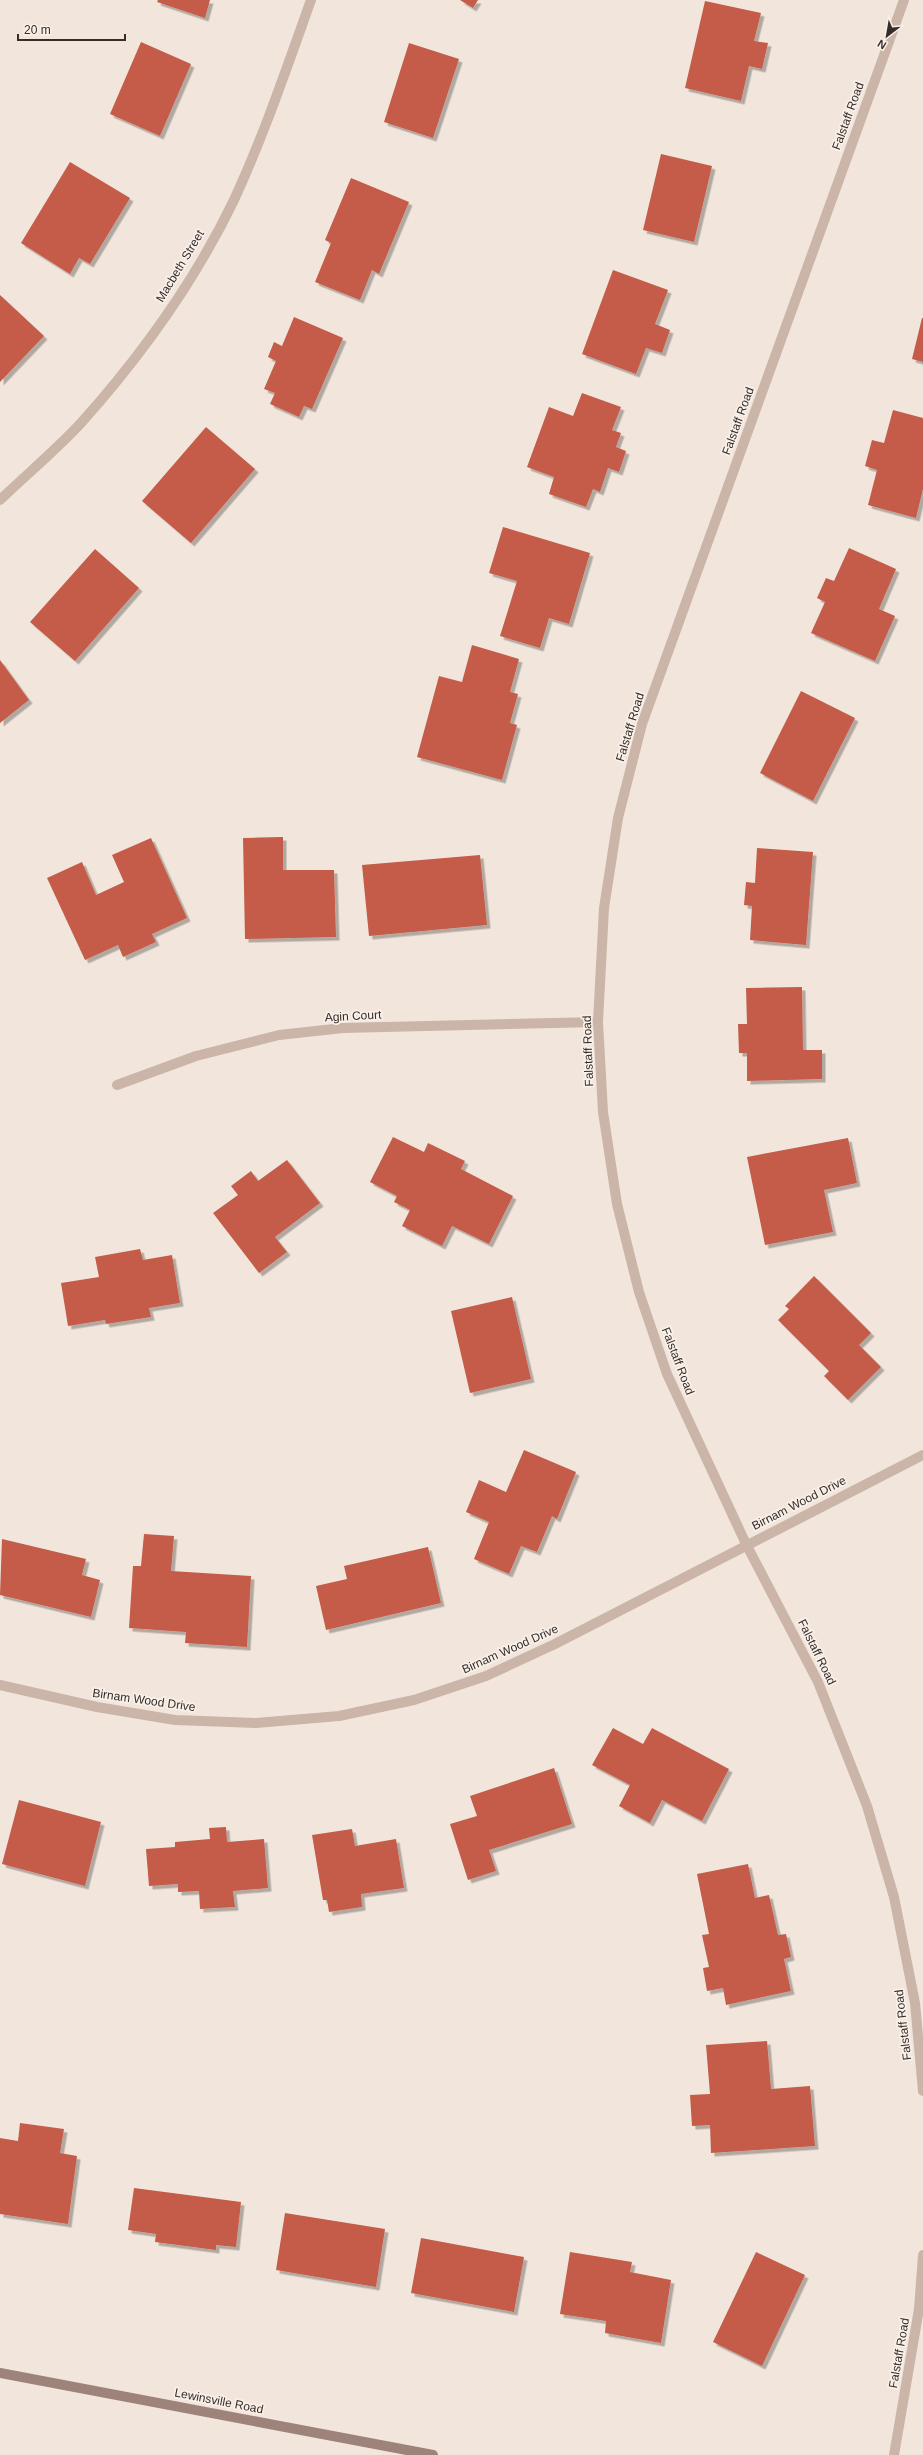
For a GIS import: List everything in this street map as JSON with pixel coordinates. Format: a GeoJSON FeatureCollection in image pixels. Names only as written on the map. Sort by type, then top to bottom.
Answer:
{"type":"FeatureCollection","features":[{"type":"Feature","properties":{"kind":"main road","name":"Lewinsville Road"},"geometry":{"type":"LineString","coordinates":[[0,2373],[433,2455]]}},
{"type":"Feature","properties":{"kind":"street","name":"Macbeth Street"},"geometry":{"type":"LineString","coordinates":[[0,500],[80,423],[148,342],[194,273],[234,200],[268,120],[311,0]]}},
{"type":"Feature","properties":{"kind":"street","name":"Falstaff Road"},"geometry":{"type":"LineString","coordinates":[[904,0],[642,724],[618,818],[604,908],[598,1022],[603,1112],[617,1204],[639,1292],[667,1374],[746,1544],[818,1682],[867,1806],[894,1897],[919,2002],[923,2091]]}},
{"type":"Feature","properties":{"kind":"street","name":"Agin Court"},"geometry":{"type":"LineString","coordinates":[[117,1085],[196,1056],[279,1035],[343,1028],[598,1022]]}},
{"type":"Feature","properties":{"kind":"street","name":"Birnam Wood Drive"},"geometry":{"type":"LineString","coordinates":[[0,1685],[97,1707],[175,1720],[256,1723],[339,1716],[414,1700],[486,1676],[555,1644],[746,1544],[923,1455]]}},
{"type":"Feature","properties":{"kind":"street","name":"Falstaff Road"},"geometry":{"type":"LineString","coordinates":[[894,2455],[919,2309],[923,2256]]}},
{"type":"Feature","properties":{"kind":"building"},"geometry":{"type":"Polygon","coordinates":[[[158,0],[210,0],[205,18],[157,2],[158,0]]]}},
{"type":"Feature","properties":{"kind":"building"},"geometry":{"type":"Polygon","coordinates":[[[460,0],[478,0],[473,8],[460,0]]]}},
{"type":"Feature","properties":{"kind":"building"},"geometry":{"type":"Polygon","coordinates":[[[705,1],[761,13],[754,41],[768,43],[762,69],[749,66],[741,101],[685,88],[705,1]]]}},
{"type":"Feature","properties":{"kind":"building"},"geometry":{"type":"Polygon","coordinates":[[[141,42],[191,64],[160,136],[110,114],[141,42]]]}},
{"type":"Feature","properties":{"kind":"building"},"geometry":{"type":"Polygon","coordinates":[[[409,43],[459,59],[433,138],[384,122],[409,43]]]}},
{"type":"Feature","properties":{"kind":"building"},"geometry":{"type":"Polygon","coordinates":[[[661,154],[712,166],[694,242],[643,230],[661,154]]]}},
{"type":"Feature","properties":{"kind":"building"},"geometry":{"type":"Polygon","coordinates":[[[70,162],[130,198],[90,264],[79,258],[70,274],[21,243],[70,162]]]}},
{"type":"Feature","properties":{"kind":"building"},"geometry":{"type":"Polygon","coordinates":[[[351,178],[409,202],[379,274],[372,270],[360,300],[315,282],[331,243],[325,240],[351,178]]]}},
{"type":"Feature","properties":{"kind":"building"},"geometry":{"type":"Polygon","coordinates":[[[613,270],[668,290],[655,324],[670,330],[662,353],[646,348],[636,374],[582,354],[613,270]]]}},
{"type":"Feature","properties":{"kind":"building"},"geometry":{"type":"Polygon","coordinates":[[[0,295],[44,336],[0,382],[0,295]]]}},
{"type":"Feature","properties":{"kind":"building"},"geometry":{"type":"Polygon","coordinates":[[[294,317],[343,338],[312,409],[304,406],[299,417],[270,404],[275,393],[264,389],[276,361],[268,357],[274,342],[282,346],[294,317]]]}},
{"type":"Feature","properties":{"kind":"building"},"geometry":{"type":"Polygon","coordinates":[[[923,318],[923,362],[912,359],[923,318]]]}},
{"type":"Feature","properties":{"kind":"building"},"geometry":{"type":"Polygon","coordinates":[[[582,393],[621,407],[612,430],[621,433],[616,447],[626,451],[619,472],[608,468],[600,492],[593,489],[586,507],[549,494],[554,477],[527,467],[549,407],[573,416],[582,393]]]}},
{"type":"Feature","properties":{"kind":"building"},"geometry":{"type":"Polygon","coordinates":[[[893,410],[923,418],[923,489],[916,518],[868,505],[877,470],[865,466],[872,440],[884,443],[893,410]]]}},
{"type":"Feature","properties":{"kind":"building"},"geometry":{"type":"Polygon","coordinates":[[[206,427],[255,469],[191,543],[142,501],[206,427]]]}},
{"type":"Feature","properties":{"kind":"building"},"geometry":{"type":"Polygon","coordinates":[[[503,527],[590,553],[569,624],[549,618],[540,648],[500,636],[517,581],[489,573],[503,527]]]}},
{"type":"Feature","properties":{"kind":"building"},"geometry":{"type":"Polygon","coordinates":[[[849,548],[896,569],[879,609],[895,616],[875,661],[811,633],[825,602],[817,598],[826,578],[834,581],[849,548]]]}},
{"type":"Feature","properties":{"kind":"building"},"geometry":{"type":"Polygon","coordinates":[[[95,549],[139,588],[75,661],[30,622],[95,549]]]}},
{"type":"Feature","properties":{"kind":"building"},"geometry":{"type":"Polygon","coordinates":[[[472,645],[519,659],[510,692],[518,694],[510,723],[517,725],[502,780],[417,757],[439,676],[462,682],[472,645]]]}},
{"type":"Feature","properties":{"kind":"building"},"geometry":{"type":"Polygon","coordinates":[[[0,660],[29,700],[0,723],[0,660]]]}},
{"type":"Feature","properties":{"kind":"building"},"geometry":{"type":"Polygon","coordinates":[[[801,691],[855,718],[813,801],[760,773],[801,691]]]}},
{"type":"Feature","properties":{"kind":"building"},"geometry":{"type":"Polygon","coordinates":[[[283,837],[283,870],[334,870],[336,937],[245,939],[243,838],[283,837]]]}},
{"type":"Feature","properties":{"kind":"building"},"geometry":{"type":"Polygon","coordinates":[[[151,838],[187,918],[152,934],[156,942],[123,957],[118,945],[85,960],[47,878],[82,862],[96,895],[124,882],[112,855],[151,838]]]}},
{"type":"Feature","properties":{"kind":"building"},"geometry":{"type":"Polygon","coordinates":[[[757,848],[813,852],[806,945],[750,940],[752,906],[744,905],[746,882],[755,883],[757,848]]]}},
{"type":"Feature","properties":{"kind":"building"},"geometry":{"type":"Polygon","coordinates":[[[480,855],[487,925],[369,936],[362,865],[480,855]]]}},
{"type":"Feature","properties":{"kind":"building"},"geometry":{"type":"Polygon","coordinates":[[[802,987],[803,1050],[822,1050],[822,1079],[747,1081],[747,1053],[739,1053],[738,1024],[747,1024],[746,988],[802,987]]]}},
{"type":"Feature","properties":{"kind":"building"},"geometry":{"type":"Polygon","coordinates":[[[393,1137],[424,1152],[428,1143],[465,1161],[461,1169],[513,1196],[489,1244],[452,1226],[442,1246],[402,1226],[410,1210],[394,1202],[397,1196],[370,1182],[393,1137]]]}},
{"type":"Feature","properties":{"kind":"building"},"geometry":{"type":"Polygon","coordinates":[[[848,1138],[857,1183],[824,1190],[833,1232],[765,1245],[747,1157],[848,1138]]]}},
{"type":"Feature","properties":{"kind":"building"},"geometry":{"type":"Polygon","coordinates":[[[287,1160],[320,1203],[275,1237],[287,1252],[259,1273],[213,1213],[238,1195],[231,1186],[251,1171],[258,1181],[287,1160]]]}},
{"type":"Feature","properties":{"kind":"building"},"geometry":{"type":"Polygon","coordinates":[[[140,1249],[143,1260],[172,1255],[180,1303],[149,1308],[151,1317],[106,1324],[105,1320],[68,1326],[61,1283],[99,1277],[95,1257],[140,1249]]]}},
{"type":"Feature","properties":{"kind":"building"},"geometry":{"type":"Polygon","coordinates":[[[814,1276],[871,1333],[859,1345],[881,1367],[848,1400],[824,1376],[829,1371],[778,1320],[789,1309],[785,1306],[814,1276]]]}},
{"type":"Feature","properties":{"kind":"building"},"geometry":{"type":"Polygon","coordinates":[[[512,1297],[531,1379],[470,1393],[451,1311],[512,1297]]]}},
{"type":"Feature","properties":{"kind":"building"},"geometry":{"type":"Polygon","coordinates":[[[524,1450],[576,1472],[557,1519],[552,1516],[537,1552],[521,1546],[509,1574],[474,1559],[489,1522],[466,1512],[479,1480],[506,1492],[524,1450]]]}},
{"type":"Feature","properties":{"kind":"building"},"geometry":{"type":"Polygon","coordinates":[[[144,1534],[174,1536],[171,1571],[251,1576],[247,1647],[185,1643],[186,1632],[129,1628],[133,1566],[141,1566],[144,1534]]]}},
{"type":"Feature","properties":{"kind":"building"},"geometry":{"type":"Polygon","coordinates":[[[2,1539],[86,1559],[82,1575],[100,1580],[91,1617],[0,1595],[2,1539]]]}},
{"type":"Feature","properties":{"kind":"building"},"geometry":{"type":"Polygon","coordinates":[[[428,1547],[441,1603],[326,1630],[316,1586],[347,1579],[344,1566],[428,1547]]]}},
{"type":"Feature","properties":{"kind":"building"},"geometry":{"type":"Polygon","coordinates":[[[613,1728],[643,1744],[652,1728],[729,1769],[702,1821],[662,1800],[650,1823],[619,1806],[630,1785],[592,1765],[613,1728]]]}},
{"type":"Feature","properties":{"kind":"building"},"geometry":{"type":"Polygon","coordinates":[[[554,1768],[572,1824],[489,1850],[496,1871],[468,1880],[450,1824],[477,1816],[470,1796],[554,1768]]]}},
{"type":"Feature","properties":{"kind":"building"},"geometry":{"type":"Polygon","coordinates":[[[19,1800],[101,1822],[85,1886],[2,1864],[19,1800]]]}},
{"type":"Feature","properties":{"kind":"building"},"geometry":{"type":"Polygon","coordinates":[[[226,1827],[227,1842],[264,1839],[268,1888],[233,1891],[235,1907],[200,1909],[199,1891],[178,1892],[178,1884],[149,1886],[146,1849],[175,1847],[175,1842],[210,1839],[209,1828],[226,1827]]]}},
{"type":"Feature","properties":{"kind":"building"},"geometry":{"type":"Polygon","coordinates":[[[352,1829],[355,1846],[396,1839],[404,1888],[361,1894],[362,1907],[329,1912],[327,1900],[323,1900],[312,1835],[352,1829]]]}},
{"type":"Feature","properties":{"kind":"building"},"geometry":{"type":"Polygon","coordinates":[[[748,1864],[755,1898],[769,1895],[778,1935],[786,1934],[791,1957],[784,1959],[791,1991],[726,2005],[723,1988],[707,1991],[703,1968],[709,1967],[702,1935],[709,1934],[697,1874],[748,1864]]]}},
{"type":"Feature","properties":{"kind":"building"},"geometry":{"type":"Polygon","coordinates":[[[767,2041],[771,2089],[810,2086],[815,2146],[711,2153],[710,2125],[692,2126],[690,2095],[710,2094],[706,2045],[767,2041]]]}},
{"type":"Feature","properties":{"kind":"building"},"geometry":{"type":"Polygon","coordinates":[[[20,2123],[64,2129],[60,2153],[77,2156],[68,2224],[0,2214],[0,2138],[18,2141],[20,2123]]]}},
{"type":"Feature","properties":{"kind":"building"},"geometry":{"type":"Polygon","coordinates":[[[134,2188],[241,2202],[236,2247],[216,2245],[216,2250],[155,2242],[156,2234],[128,2230],[134,2188]]]}},
{"type":"Feature","properties":{"kind":"building"},"geometry":{"type":"Polygon","coordinates":[[[285,2213],[385,2229],[376,2287],[276,2270],[285,2213]]]}},
{"type":"Feature","properties":{"kind":"building"},"geometry":{"type":"Polygon","coordinates":[[[421,2238],[524,2257],[514,2312],[411,2293],[421,2238]]]}},
{"type":"Feature","properties":{"kind":"building"},"geometry":{"type":"Polygon","coordinates":[[[570,2252],[632,2262],[630,2272],[671,2280],[661,2343],[605,2333],[606,2321],[560,2314],[570,2252]]]}},
{"type":"Feature","properties":{"kind":"building"},"geometry":{"type":"Polygon","coordinates":[[[756,2252],[805,2275],[762,2366],[713,2342],[756,2252]]]}}]}
